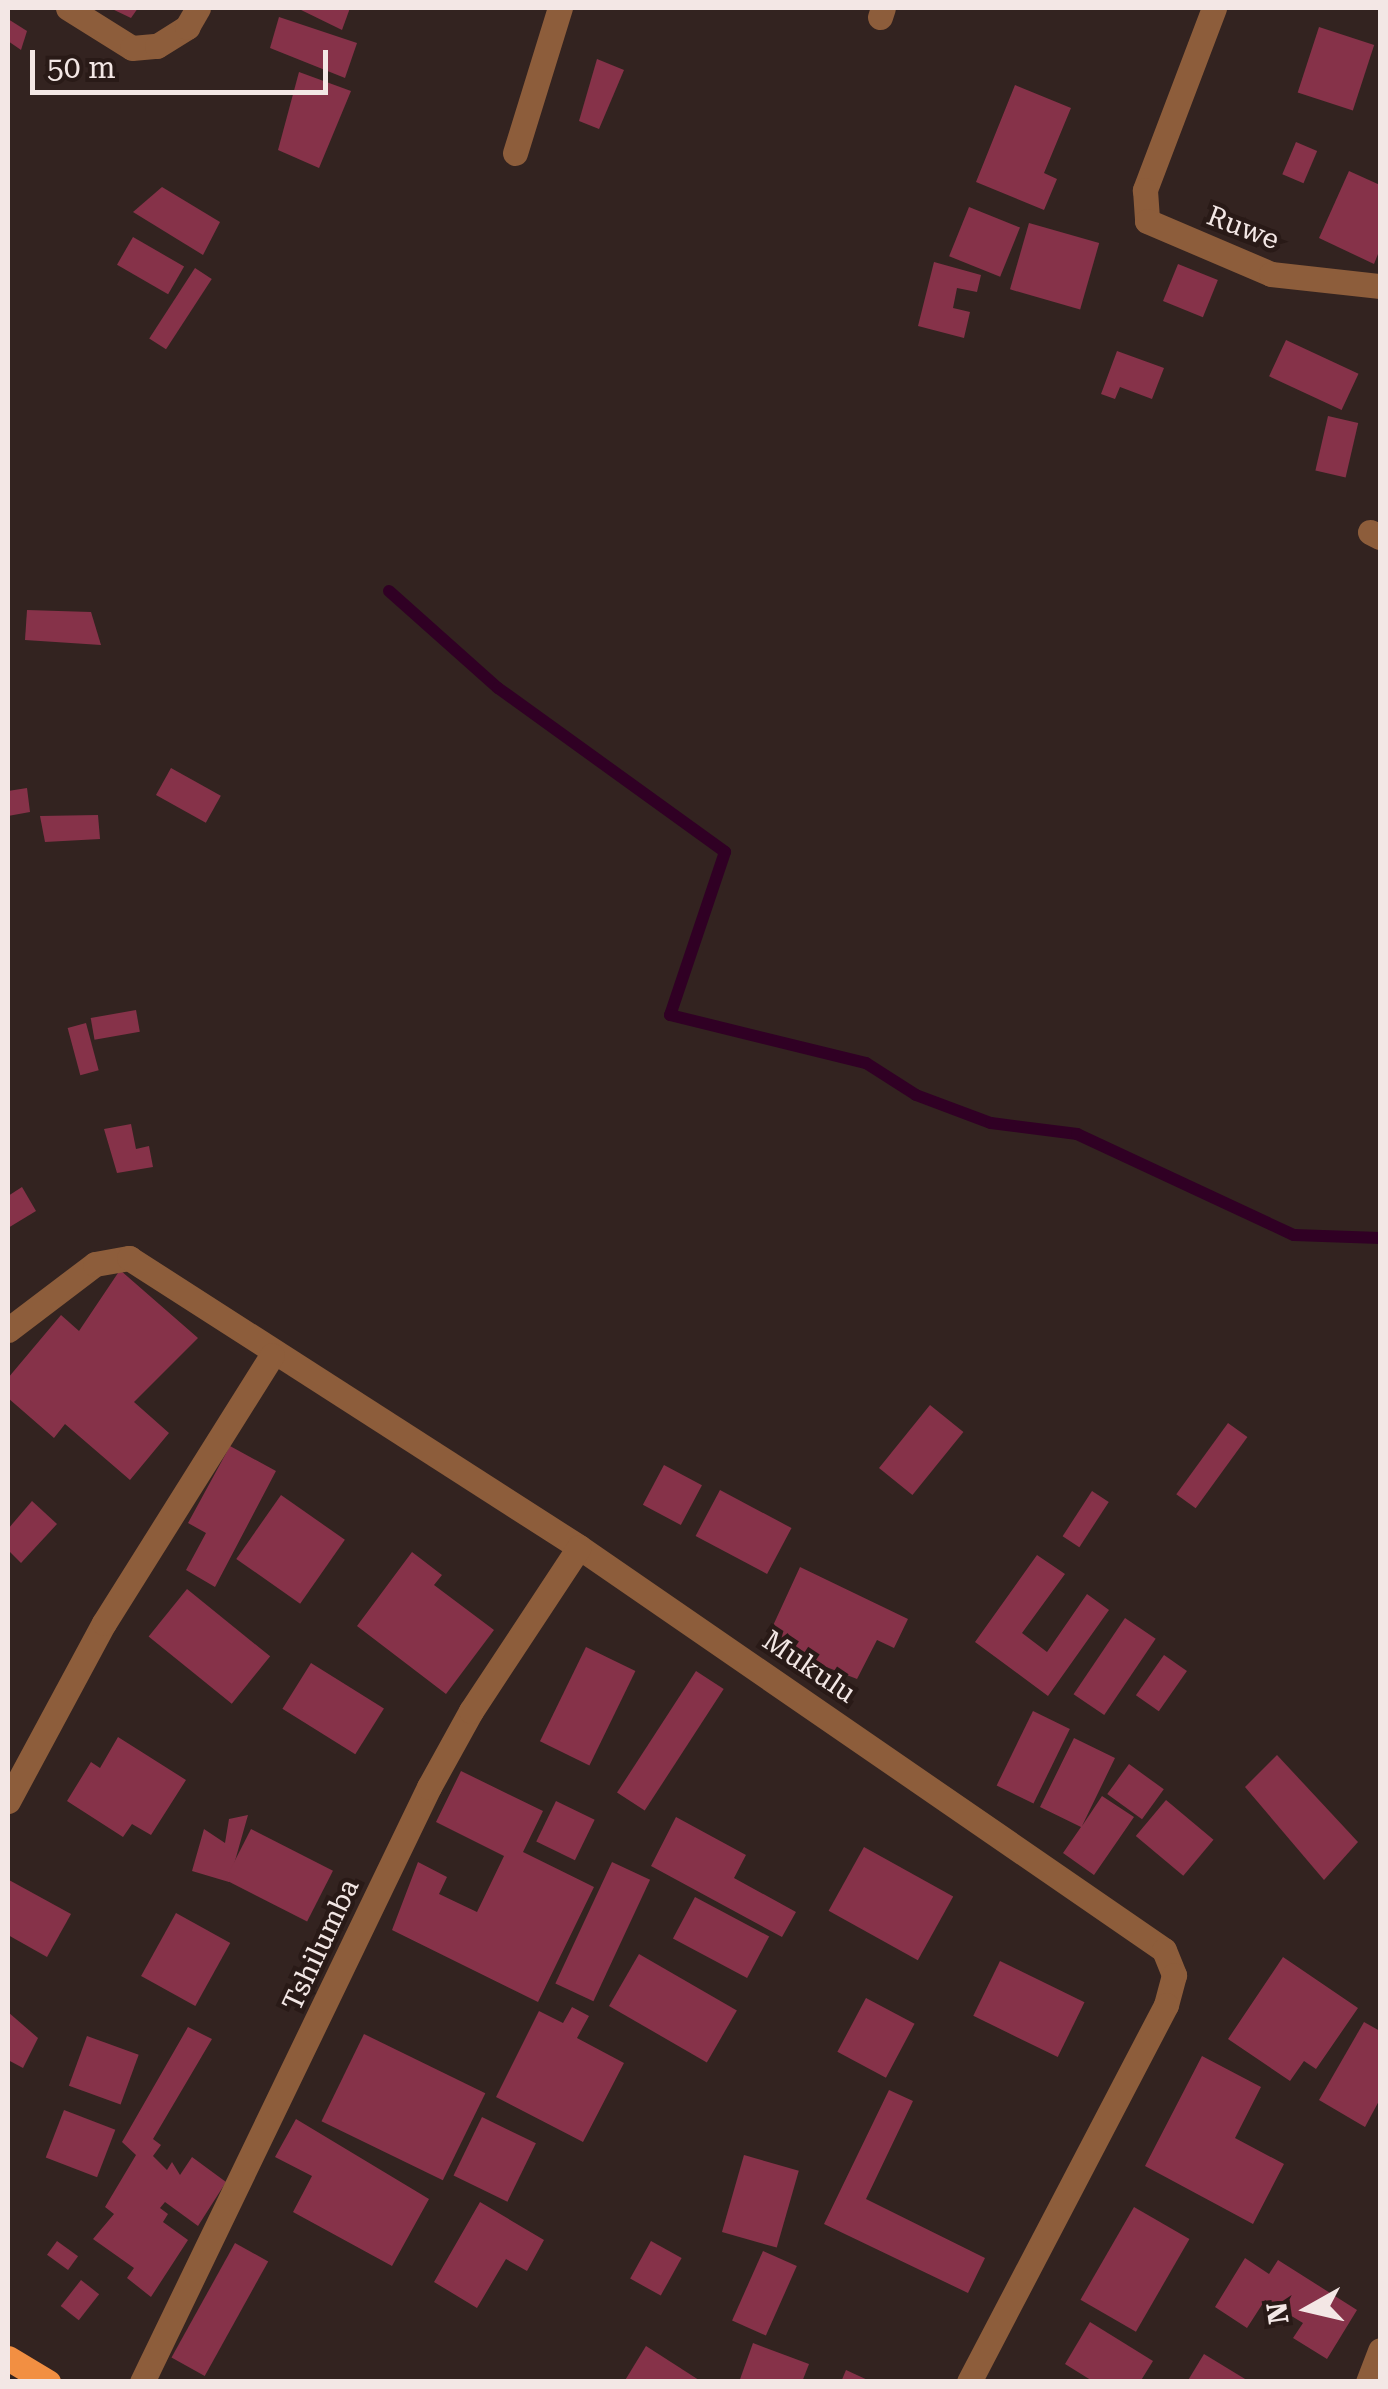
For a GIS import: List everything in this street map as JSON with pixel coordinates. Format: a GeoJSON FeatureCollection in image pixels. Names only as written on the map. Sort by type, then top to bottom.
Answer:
{"type":"FeatureCollection","features":[{"type":"Feature","properties":{"kind":"main road"},"geometry":{"type":"LineString","coordinates":[[8,2358],[48,2382]]}},
{"type":"Feature","properties":{"kind":"street"},"geometry":{"type":"LineString","coordinates":[[68,8],[132,48],[158,46],[188,27],[198,8]]}},
{"type":"Feature","properties":{"kind":"street"},"geometry":{"type":"LineString","coordinates":[[515,153],[560,8]]}},
{"type":"Feature","properties":{"kind":"street","name":"Ruwe"},"geometry":{"type":"LineString","coordinates":[[1214,8],[1145,190],[1147,220],[1270,274],[1380,286]]}},
{"type":"Feature","properties":{"kind":"street","name":"Mukulu"},"geometry":{"type":"LineString","coordinates":[[8,1330],[95,1264],[122,1257],[579,1547],[1074,1883],[1171,1961],[1166,2005],[968,2382]]}},
{"type":"Feature","properties":{"kind":"street"},"geometry":{"type":"LineString","coordinates":[[12,1783],[104,1622],[272,1355]]}},
{"type":"Feature","properties":{"kind":"street","name":"Tshilumba"},"geometry":{"type":"LineString","coordinates":[[142,2382],[430,1787],[471,1711],[579,1547]]}},
{"type":"Feature","properties":{"kind":"street"},"geometry":{"type":"LineString","coordinates":[[1368,2382],[1380,2350]]}},
{"type":"Feature","properties":{"kind":"building"},"geometry":{"type":"Polygon","coordinates":[[[110,8],[138,8],[131,18],[110,8]]]}},
{"type":"Feature","properties":{"kind":"building"},"geometry":{"type":"Polygon","coordinates":[[[297,8],[350,8],[342,30],[297,8]]]}},
{"type":"Feature","properties":{"kind":"building"},"geometry":{"type":"Polygon","coordinates":[[[279,17],[357,43],[345,78],[270,48],[279,17]]]}},
{"type":"Feature","properties":{"kind":"building"},"geometry":{"type":"Polygon","coordinates":[[[8,19],[27,31],[21,50],[8,41],[8,19]]]}},
{"type":"Feature","properties":{"kind":"building"},"geometry":{"type":"Polygon","coordinates":[[[1319,27],[1374,45],[1353,111],[1298,93],[1319,27]]]}},
{"type":"Feature","properties":{"kind":"building"},"geometry":{"type":"Polygon","coordinates":[[[597,59],[624,70],[599,129],[579,121],[597,59]]]}},
{"type":"Feature","properties":{"kind":"building"},"geometry":{"type":"Polygon","coordinates":[[[299,72],[351,91],[319,168],[278,150],[299,72]]]}},
{"type":"Feature","properties":{"kind":"building"},"geometry":{"type":"Polygon","coordinates":[[[1015,85],[1071,108],[1044,173],[1057,179],[1044,210],[976,182],[1015,85]]]}},
{"type":"Feature","properties":{"kind":"building"},"geometry":{"type":"Polygon","coordinates":[[[1296,142],[1317,151],[1303,183],[1282,174],[1296,142]]]}},
{"type":"Feature","properties":{"kind":"building"},"geometry":{"type":"Polygon","coordinates":[[[1349,171],[1380,185],[1380,249],[1374,264],[1319,238],[1349,171]]]}},
{"type":"Feature","properties":{"kind":"building"},"geometry":{"type":"Polygon","coordinates":[[[162,187],[220,222],[203,255],[133,212],[162,187]]]}},
{"type":"Feature","properties":{"kind":"building"},"geometry":{"type":"Polygon","coordinates":[[[969,207],[1020,228],[1000,277],[949,256],[969,207]]]}},
{"type":"Feature","properties":{"kind":"building"},"geometry":{"type":"Polygon","coordinates":[[[1029,223],[1099,243],[1080,309],[1010,289],[1029,223]]]}},
{"type":"Feature","properties":{"kind":"building"},"geometry":{"type":"Polygon","coordinates":[[[133,237],[184,266],[168,294],[117,265],[133,237]]]}},
{"type":"Feature","properties":{"kind":"building"},"geometry":{"type":"Polygon","coordinates":[[[934,262],[981,275],[977,292],[957,288],[953,308],[970,312],[964,338],[918,326],[934,262]]]}},
{"type":"Feature","properties":{"kind":"building"},"geometry":{"type":"Polygon","coordinates":[[[1178,264],[1218,280],[1203,317],[1163,301],[1178,264]]]}},
{"type":"Feature","properties":{"kind":"building"},"geometry":{"type":"Polygon","coordinates":[[[195,268],[212,279],[166,349],[149,338],[195,268]]]}},
{"type":"Feature","properties":{"kind":"building"},"geometry":{"type":"Polygon","coordinates":[[[1286,340],[1359,374],[1342,410],[1269,376],[1286,340]]]}},
{"type":"Feature","properties":{"kind":"building"},"geometry":{"type":"Polygon","coordinates":[[[1117,351],[1164,368],[1152,399],[1120,387],[1115,399],[1101,394],[1117,351]]]}},
{"type":"Feature","properties":{"kind":"building"},"geometry":{"type":"Polygon","coordinates":[[[1328,416],[1358,423],[1346,478],[1315,471],[1328,416]]]}},
{"type":"Feature","properties":{"kind":"building"},"geometry":{"type":"Polygon","coordinates":[[[27,610],[91,612],[101,645],[25,640],[27,610]]]}},
{"type":"Feature","properties":{"kind":"building"},"geometry":{"type":"Polygon","coordinates":[[[171,768],[221,796],[206,823],[156,795],[171,768]]]}},
{"type":"Feature","properties":{"kind":"building"},"geometry":{"type":"Polygon","coordinates":[[[27,788],[30,812],[8,816],[8,791],[27,788]]]}},
{"type":"Feature","properties":{"kind":"building"},"geometry":{"type":"Polygon","coordinates":[[[98,815],[100,839],[45,842],[40,816],[98,815]]]}},
{"type":"Feature","properties":{"kind":"building"},"geometry":{"type":"Polygon","coordinates":[[[136,1010],[140,1032],[95,1040],[91,1018],[136,1010]]]}},
{"type":"Feature","properties":{"kind":"building"},"geometry":{"type":"Polygon","coordinates":[[[86,1023],[99,1070],[80,1075],[68,1028],[86,1023]]]}},
{"type":"Feature","properties":{"kind":"building"},"geometry":{"type":"Polygon","coordinates":[[[131,1124],[136,1149],[149,1146],[153,1167],[117,1173],[104,1129],[131,1124]]]}},
{"type":"Feature","properties":{"kind":"building"},"geometry":{"type":"Polygon","coordinates":[[[22,1187],[36,1211],[8,1228],[8,1196],[22,1187]]]}},
{"type":"Feature","properties":{"kind":"building"},"geometry":{"type":"Polygon","coordinates":[[[120,1270],[198,1338],[134,1402],[169,1433],[130,1480],[65,1424],[54,1438],[8,1398],[8,1378],[61,1315],[79,1331],[120,1270]]]}},
{"type":"Feature","properties":{"kind":"building"},"geometry":{"type":"Polygon","coordinates":[[[930,1405],[963,1432],[912,1495],[879,1468],[930,1405]]]}},
{"type":"Feature","properties":{"kind":"building"},"geometry":{"type":"Polygon","coordinates":[[[1228,1423],[1247,1437],[1196,1508],[1176,1494],[1228,1423]]]}},
{"type":"Feature","properties":{"kind":"building"},"geometry":{"type":"Polygon","coordinates":[[[230,1446],[276,1471],[215,1587],[186,1570],[206,1533],[188,1523],[230,1446]]]}},
{"type":"Feature","properties":{"kind":"building"},"geometry":{"type":"Polygon","coordinates":[[[664,1465],[702,1485],[681,1525],[643,1505],[664,1465]]]}},
{"type":"Feature","properties":{"kind":"building"},"geometry":{"type":"Polygon","coordinates":[[[720,1490],[792,1528],[767,1574],[696,1536],[720,1490]]]}},
{"type":"Feature","properties":{"kind":"building"},"geometry":{"type":"Polygon","coordinates":[[[1092,1491],[1109,1502],[1079,1547],[1063,1536],[1092,1491]]]}},
{"type":"Feature","properties":{"kind":"building"},"geometry":{"type":"Polygon","coordinates":[[[281,1495],[345,1540],[300,1604],[236,1559],[281,1495]]]}},
{"type":"Feature","properties":{"kind":"building"},"geometry":{"type":"Polygon","coordinates":[[[32,1501],[57,1524],[21,1563],[8,1550],[8,1529],[32,1501]]]}},
{"type":"Feature","properties":{"kind":"building"},"geometry":{"type":"Polygon","coordinates":[[[412,1552],[442,1575],[434,1585],[494,1630],[446,1694],[357,1626],[412,1552]]]}},
{"type":"Feature","properties":{"kind":"building"},"geometry":{"type":"Polygon","coordinates":[[[1037,1555],[1065,1574],[1022,1633],[1047,1652],[1087,1594],[1109,1610],[1048,1696],[975,1642],[1037,1555]]]}},
{"type":"Feature","properties":{"kind":"building"},"geometry":{"type":"Polygon","coordinates":[[[800,1567],[908,1619],[894,1648],[877,1640],[857,1679],[765,1643],[800,1567]]]}},
{"type":"Feature","properties":{"kind":"building"},"geometry":{"type":"Polygon","coordinates":[[[187,1589],[270,1656],[232,1704],[149,1636],[187,1589]]]}},
{"type":"Feature","properties":{"kind":"building"},"geometry":{"type":"Polygon","coordinates":[[[1125,1618],[1156,1639],[1104,1715],[1074,1694],[1125,1618]]]}},
{"type":"Feature","properties":{"kind":"building"},"geometry":{"type":"Polygon","coordinates":[[[586,1647],[635,1671],[589,1765],[540,1741],[586,1647]]]}},
{"type":"Feature","properties":{"kind":"building"},"geometry":{"type":"Polygon","coordinates":[[[1164,1655],[1187,1671],[1159,1711],[1136,1695],[1164,1655]]]}},
{"type":"Feature","properties":{"kind":"building"},"geometry":{"type":"Polygon","coordinates":[[[311,1663],[384,1709],[355,1754],[282,1709],[311,1663]]]}},
{"type":"Feature","properties":{"kind":"building"},"geometry":{"type":"Polygon","coordinates":[[[696,1671],[724,1689],[645,1811],[617,1793],[696,1671]]]}},
{"type":"Feature","properties":{"kind":"building"},"geometry":{"type":"Polygon","coordinates":[[[1033,1711],[1070,1729],[1033,1804],[997,1786],[1033,1711]]]}},
{"type":"Feature","properties":{"kind":"building"},"geometry":{"type":"Polygon","coordinates":[[[118,1737],[186,1780],[151,1835],[132,1824],[123,1837],[67,1801],[91,1762],[100,1768],[118,1737]]]}},
{"type":"Feature","properties":{"kind":"building"},"geometry":{"type":"Polygon","coordinates":[[[1074,1738],[1115,1758],[1082,1826],[1102,1796],[1134,1817],[1094,1875],[1063,1853],[1081,1827],[1040,1807],[1074,1738]]]}},
{"type":"Feature","properties":{"kind":"building"},"geometry":{"type":"Polygon","coordinates":[[[1277,1755],[1358,1842],[1324,1880],[1245,1787],[1277,1755]]]}},
{"type":"Feature","properties":{"kind":"building"},"geometry":{"type":"Polygon","coordinates":[[[1129,1764],[1164,1789],[1142,1819],[1107,1794],[1129,1764]]]}},
{"type":"Feature","properties":{"kind":"building"},"geometry":{"type":"Polygon","coordinates":[[[461,1771],[543,1811],[523,1852],[594,1887],[538,2002],[392,1930],[418,1862],[447,1877],[439,1894],[477,1912],[504,1856],[436,1822],[461,1771]]]}},
{"type":"Feature","properties":{"kind":"building"},"geometry":{"type":"Polygon","coordinates":[[[1166,1800],[1213,1840],[1183,1876],[1136,1836],[1166,1800]]]}},
{"type":"Feature","properties":{"kind":"building"},"geometry":{"type":"Polygon","coordinates":[[[556,1801],[595,1820],[575,1860],[536,1841],[556,1801]]]}},
{"type":"Feature","properties":{"kind":"building"},"geometry":{"type":"Polygon","coordinates":[[[248,1815],[229,1882],[192,1871],[204,1829],[225,1843],[229,1819],[248,1815]]]}},
{"type":"Feature","properties":{"kind":"building"},"geometry":{"type":"Polygon","coordinates":[[[676,1817],[746,1855],[734,1878],[796,1912],[782,1937],[651,1866],[676,1817]]]}},
{"type":"Feature","properties":{"kind":"building"},"geometry":{"type":"Polygon","coordinates":[[[251,1829],[333,1871],[307,1922],[225,1880],[251,1829]]]}},
{"type":"Feature","properties":{"kind":"building"},"geometry":{"type":"Polygon","coordinates":[[[864,1847],[953,1896],[918,1960],[829,1911],[864,1847]]]}},
{"type":"Feature","properties":{"kind":"building"},"geometry":{"type":"Polygon","coordinates":[[[612,1862],[650,1880],[593,2001],[555,1983],[612,1862]]]}},
{"type":"Feature","properties":{"kind":"building"},"geometry":{"type":"Polygon","coordinates":[[[9,1880],[71,1914],[47,1957],[8,1935],[9,1880]]]}},
{"type":"Feature","properties":{"kind":"building"},"geometry":{"type":"Polygon","coordinates":[[[695,1897],[769,1936],[747,1978],[673,1938],[695,1897]]]}},
{"type":"Feature","properties":{"kind":"building"},"geometry":{"type":"Polygon","coordinates":[[[176,1913],[230,1943],[195,2006],[141,1976],[176,1913]]]}},
{"type":"Feature","properties":{"kind":"building"},"geometry":{"type":"Polygon","coordinates":[[[639,1954],[737,2010],[707,2062],[609,2006],[639,1954]]]}},
{"type":"Feature","properties":{"kind":"building"},"geometry":{"type":"Polygon","coordinates":[[[1283,1957],[1358,2008],[1316,2069],[1304,2061],[1290,2081],[1228,2039],[1283,1957]]]}},
{"type":"Feature","properties":{"kind":"building"},"geometry":{"type":"Polygon","coordinates":[[[1000,1961],[1084,2002],[1058,2057],[973,2016],[1000,1961]]]}},
{"type":"Feature","properties":{"kind":"building"},"geometry":{"type":"Polygon","coordinates":[[[866,1998],[915,2024],[886,2078],[837,2052],[866,1998]]]}},
{"type":"Feature","properties":{"kind":"building"},"geometry":{"type":"Polygon","coordinates":[[[572,2007],[589,2016],[577,2038],[624,2063],[583,2142],[496,2097],[539,2011],[563,2023],[572,2007]]]}},
{"type":"Feature","properties":{"kind":"building"},"geometry":{"type":"Polygon","coordinates":[[[8,2012],[38,2038],[23,2068],[8,2060],[8,2012]]]}},
{"type":"Feature","properties":{"kind":"building"},"geometry":{"type":"Polygon","coordinates":[[[1364,2022],[1380,2031],[1380,2099],[1365,2127],[1319,2100],[1364,2022]]]}},
{"type":"Feature","properties":{"kind":"building"},"geometry":{"type":"Polygon","coordinates":[[[188,2027],[212,2039],[153,2139],[161,2145],[153,2156],[167,2170],[172,2162],[180,2175],[192,2157],[226,2182],[198,2226],[165,2202],[160,2208],[168,2214],[163,2222],[188,2240],[151,2297],[127,2278],[134,2268],[93,2239],[114,2214],[105,2207],[136,2155],[122,2142],[188,2027]]]}},
{"type":"Feature","properties":{"kind":"building"},"geometry":{"type":"Polygon","coordinates":[[[364,2034],[485,2093],[443,2180],[321,2121],[364,2034]]]}},
{"type":"Feature","properties":{"kind":"building"},"geometry":{"type":"Polygon","coordinates":[[[87,2036],[139,2055],[121,2105],[69,2086],[87,2036]]]}},
{"type":"Feature","properties":{"kind":"building"},"geometry":{"type":"Polygon","coordinates":[[[1202,2056],[1261,2087],[1235,2138],[1284,2164],[1253,2224],[1145,2166],[1202,2056]]]}},
{"type":"Feature","properties":{"kind":"building"},"geometry":{"type":"Polygon","coordinates":[[[889,2090],[913,2101],[866,2199],[985,2258],[968,2293],[824,2224],[889,2090]]]}},
{"type":"Feature","properties":{"kind":"building"},"geometry":{"type":"Polygon","coordinates":[[[64,2110],[115,2130],[97,2177],[46,2158],[64,2110]]]}},
{"type":"Feature","properties":{"kind":"building"},"geometry":{"type":"Polygon","coordinates":[[[482,2117],[536,2143],[507,2202],[454,2175],[482,2117]]]}},
{"type":"Feature","properties":{"kind":"building"},"geometry":{"type":"Polygon","coordinates":[[[296,2119],[429,2199],[392,2266],[293,2212],[312,2176],[275,2157],[296,2119]]]}},
{"type":"Feature","properties":{"kind":"building"},"geometry":{"type":"Polygon","coordinates":[[[744,2155],[799,2171],[777,2248],[722,2232],[744,2155]]]}},
{"type":"Feature","properties":{"kind":"building"},"geometry":{"type":"Polygon","coordinates":[[[480,2202],[544,2240],[527,2271],[506,2259],[477,2308],[434,2282],[480,2202]]]}},
{"type":"Feature","properties":{"kind":"building"},"geometry":{"type":"Polygon","coordinates":[[[1134,2207],[1189,2239],[1136,2332],[1080,2300],[1134,2207]]]}},
{"type":"Feature","properties":{"kind":"building"},"geometry":{"type":"Polygon","coordinates":[[[57,2241],[78,2256],[68,2270],[47,2255],[57,2241]]]}},
{"type":"Feature","properties":{"kind":"building"},"geometry":{"type":"Polygon","coordinates":[[[651,2241],[682,2258],[661,2296],[630,2279],[651,2241]]]}},
{"type":"Feature","properties":{"kind":"building"},"geometry":{"type":"Polygon","coordinates":[[[235,2243],[268,2261],[205,2376],[171,2358],[235,2243]]]}},
{"type":"Feature","properties":{"kind":"building"},"geometry":{"type":"Polygon","coordinates":[[[763,2251],[797,2266],[766,2335],[732,2320],[763,2251]]]}},
{"type":"Feature","properties":{"kind":"building"},"geometry":{"type":"Polygon","coordinates":[[[1245,2258],[1269,2274],[1278,2260],[1357,2310],[1327,2359],[1293,2338],[1303,2323],[1265,2300],[1247,2328],[1215,2307],[1245,2258]]]}},
{"type":"Feature","properties":{"kind":"building"},"geometry":{"type":"Polygon","coordinates":[[[81,2280],[99,2294],[79,2320],[61,2306],[81,2280]]]}},
{"type":"Feature","properties":{"kind":"building"},"geometry":{"type":"Polygon","coordinates":[[[1090,2322],[1153,2361],[1140,2382],[1094,2382],[1065,2364],[1090,2322]]]}},
{"type":"Feature","properties":{"kind":"building"},"geometry":{"type":"Polygon","coordinates":[[[753,2343],[809,2364],[802,2382],[739,2382],[753,2343]]]}},
{"type":"Feature","properties":{"kind":"building"},"geometry":{"type":"Polygon","coordinates":[[[646,2346],[702,2382],[624,2382],[646,2346]]]}},
{"type":"Feature","properties":{"kind":"building"},"geometry":{"type":"Polygon","coordinates":[[[1204,2354],[1250,2382],[1187,2382],[1204,2354]]]}},
{"type":"Feature","properties":{"kind":"building"},"geometry":{"type":"Polygon","coordinates":[[[846,2370],[872,2382],[841,2382],[846,2370]]]}},
{"type":"Feature","properties":{"kind":"waterway"},"geometry":{"type":"LineString","coordinates":[[389,591],[498,688],[725,852],[670,1015],[866,1063],[916,1095],[991,1123],[1077,1134],[1294,1235],[1380,1238]]}}]}
